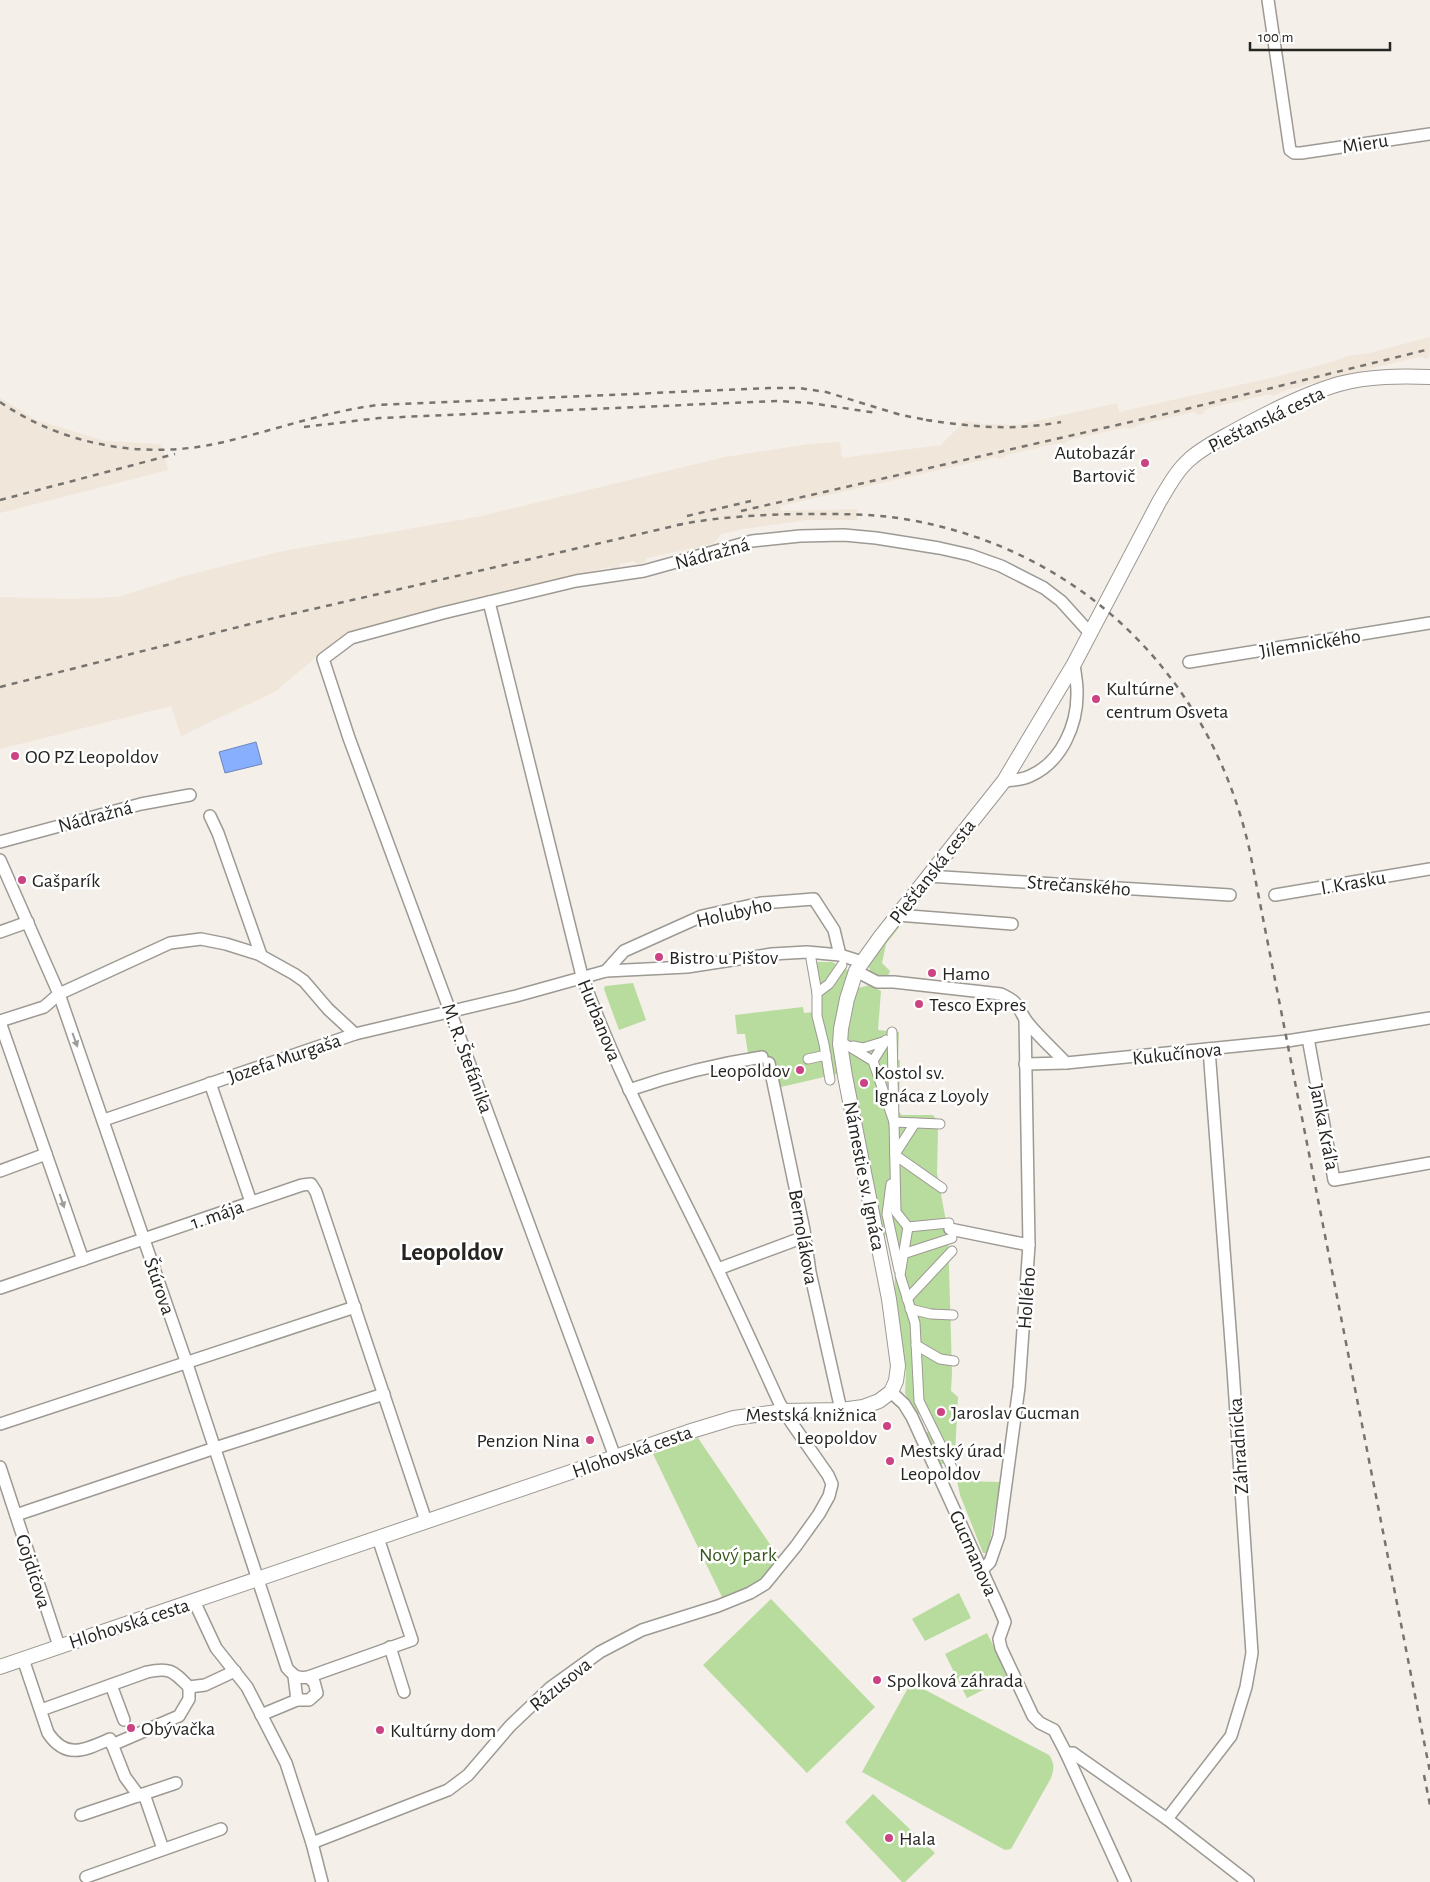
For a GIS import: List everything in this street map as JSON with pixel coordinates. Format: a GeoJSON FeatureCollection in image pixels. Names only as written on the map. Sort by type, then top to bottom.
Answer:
{"type":"FeatureCollection","features":[{"type":"Feature","properties":{"kind":"street","name":"Mieru"},"geometry":{"type":"LineString","coordinates":[[1268,0],[1290,150],[1294,153],[1301,153],[1430,134]]}},
{"type":"Feature","properties":{"kind":"street","name":"Piešťanská cesta"},"geometry":{"type":"LineString","coordinates":[[859,967],[897,915],[1004,781],[1074,664],[1159,502],[1173,479],[1190,459],[1214,442],[1296,400],[1340,384],[1381,377],[1430,378]]}},
{"type":"Feature","properties":{"kind":"street","name":"Nádražná"},"geometry":{"type":"LineString","coordinates":[[323,659],[351,638],[489,602],[576,580],[644,571],[752,541],[800,536],[844,535],[876,538],[970,555],[1001,566],[1044,588],[1061,601],[1090,633]]}},
{"type":"Feature","properties":{"kind":"street","name":"Hurbanova"},"geometry":{"type":"LineString","coordinates":[[489,602],[582,976],[603,1033],[629,1090],[718,1269],[784,1411]]}},
{"type":"Feature","properties":{"kind":"street","name":"Jilemnického"},"geometry":{"type":"LineString","coordinates":[[1190,662],[1430,624]]}},
{"type":"Feature","properties":{"kind":"street","name":"M. R. Štefánika"},"geometry":{"type":"LineString","coordinates":[[323,659],[349,738],[615,1457]]}},
{"type":"Feature","properties":{"kind":"street"},"geometry":{"type":"LineString","coordinates":[[1004,781],[1032,775],[1044,767],[1060,751],[1074,721],[1077,692],[1074,664]]}},
{"type":"Feature","properties":{"kind":"street","name":"Nádražná"},"geometry":{"type":"LineString","coordinates":[[0,842],[141,804],[190,795]]}},
{"type":"Feature","properties":{"kind":"street"},"geometry":{"type":"LineString","coordinates":[[210,816],[218,833],[261,955]]}},
{"type":"Feature","properties":{"kind":"street","name":"Štúrova"},"geometry":{"type":"LineString","coordinates":[[0,860],[2,875],[28,922],[59,994],[186,1361],[258,1579]]}},
{"type":"Feature","properties":{"kind":"street","name":"I. Krasku"},"geometry":{"type":"LineString","coordinates":[[1275,895],[1430,869]]}},
{"type":"Feature","properties":{"kind":"street","name":"Strečanského"},"geometry":{"type":"LineString","coordinates":[[928,876],[1230,895]]}},
{"type":"Feature","properties":{"kind":"street","name":"Holubyho"},"geometry":{"type":"LineString","coordinates":[[606,971],[624,951],[702,916],[761,903],[798,900],[814,900],[834,930],[841,960]]}},
{"type":"Feature","properties":{"kind":"street"},"geometry":{"type":"LineString","coordinates":[[897,915],[1012,924]]}},
{"type":"Feature","properties":{"kind":"street"},"geometry":{"type":"LineString","coordinates":[[0,932],[28,922]]}},
{"type":"Feature","properties":{"kind":"street","name":"Jozefa Murgaša"},"geometry":{"type":"LineString","coordinates":[[59,994],[170,943],[201,939],[226,944],[261,955],[304,981],[328,1009],[355,1034],[210,1082],[104,1120]]}},
{"type":"Feature","properties":{"kind":"street"},"geometry":{"type":"LineString","coordinates":[[355,1034],[516,996],[582,976],[606,971],[687,967],[772,954],[807,952],[841,960],[859,967],[878,982],[894,982],[1001,994],[1019,1006],[1025,1018],[1066,1064]]}},
{"type":"Feature","properties":{"kind":"street"},"geometry":{"type":"LineString","coordinates":[[812,959],[818,1016],[830,1080]]}},
{"type":"Feature","properties":{"kind":"street"},"geometry":{"type":"LineString","coordinates":[[817,993],[829,984],[841,960]]}},
{"type":"Feature","properties":{"kind":"street","name":"Námestie sv. Ignáca"},"geometry":{"type":"LineString","coordinates":[[859,967],[847,999],[840,1044],[889,1299],[898,1366],[896,1382],[891,1392]]}},
{"type":"Feature","properties":{"kind":"street"},"geometry":{"type":"LineString","coordinates":[[59,994],[44,1007],[0,1022],[82,1260]]}},
{"type":"Feature","properties":{"kind":"street","name":"Hollého"},"geometry":{"type":"LineString","coordinates":[[982,1570],[990,1562],[999,1536],[1019,1386],[1029,1245],[1025,1018]]}},
{"type":"Feature","properties":{"kind":"street"},"geometry":{"type":"LineString","coordinates":[[1308,1038],[1430,1018]]}},
{"type":"Feature","properties":{"kind":"street"},"geometry":{"type":"LineString","coordinates":[[873,1061],[892,1032],[895,1155],[887,1214],[900,1275],[915,1323],[919,1401],[954,1472]]}},
{"type":"Feature","properties":{"kind":"street","name":"Kukučínova"},"geometry":{"type":"LineString","coordinates":[[1025,1064],[1066,1064],[1308,1038]]}},
{"type":"Feature","properties":{"kind":"street","name":"Janka Kráľa"},"geometry":{"type":"LineString","coordinates":[[1308,1038],[1334,1180],[1430,1163]]}},
{"type":"Feature","properties":{"kind":"street"},"geometry":{"type":"LineString","coordinates":[[886,1041],[863,1048],[846,1044],[873,1061],[894,1122]]}},
{"type":"Feature","properties":{"kind":"street"},"geometry":{"type":"LineString","coordinates":[[824,1044],[836,1044]]}},
{"type":"Feature","properties":{"kind":"street","name":"Záhradnícka"},"geometry":{"type":"LineString","coordinates":[[1167,1819],[1231,1736],[1246,1687],[1252,1653],[1209,1049]]}},
{"type":"Feature","properties":{"kind":"street"},"geometry":{"type":"LineString","coordinates":[[808,1059],[826,1055]]}},
{"type":"Feature","properties":{"kind":"street","name":"Bernolákova"},"geometry":{"type":"LineString","coordinates":[[629,1090],[676,1074],[718,1064],[766,1060],[804,1230],[840,1410]]}},
{"type":"Feature","properties":{"kind":"street","name":"Jozefa Murgaša"},"geometry":{"type":"LineString","coordinates":[[210,1082],[251,1202]]}},
{"type":"Feature","properties":{"kind":"street"},"geometry":{"type":"LineString","coordinates":[[894,1122],[940,1124]]}},
{"type":"Feature","properties":{"kind":"street"},"geometry":{"type":"LineString","coordinates":[[895,1155],[914,1123]]}},
{"type":"Feature","properties":{"kind":"street"},"geometry":{"type":"LineString","coordinates":[[0,1171],[46,1154]]}},
{"type":"Feature","properties":{"kind":"street"},"geometry":{"type":"LineString","coordinates":[[895,1155],[942,1188]]}},
{"type":"Feature","properties":{"kind":"street","name":"1. mája"},"geometry":{"type":"LineString","coordinates":[[0,1288],[143,1238],[302,1185],[311,1184],[316,1192],[356,1307],[426,1521]]}},
{"type":"Feature","properties":{"kind":"street"},"geometry":{"type":"LineString","coordinates":[[887,1214],[908,1227],[950,1230],[1029,1245]]}},
{"type":"Feature","properties":{"kind":"street"},"geometry":{"type":"LineString","coordinates":[[900,1275],[908,1227]]}},
{"type":"Feature","properties":{"kind":"street"},"geometry":{"type":"LineString","coordinates":[[892,1241],[904,1250],[917,1249],[950,1230]]}},
{"type":"Feature","properties":{"kind":"street"},"geometry":{"type":"LineString","coordinates":[[718,1269],[804,1237]]}},
{"type":"Feature","properties":{"kind":"street"},"geometry":{"type":"LineString","coordinates":[[907,1299],[952,1251]]}},
{"type":"Feature","properties":{"kind":"street"},"geometry":{"type":"LineString","coordinates":[[0,1424],[186,1361],[356,1307]]}},
{"type":"Feature","properties":{"kind":"street"},"geometry":{"type":"LineString","coordinates":[[910,1309],[931,1314],[953,1315]]}},
{"type":"Feature","properties":{"kind":"street"},"geometry":{"type":"LineString","coordinates":[[916,1345],[940,1359],[954,1361]]}},
{"type":"Feature","properties":{"kind":"street","name":"Hlohovská cesta"},"geometry":{"type":"LineString","coordinates":[[0,1667],[688,1432],[734,1418],[784,1411],[840,1410],[863,1407],[879,1401],[891,1392]]}},
{"type":"Feature","properties":{"kind":"street","name":"Gucmanova"},"geometry":{"type":"LineString","coordinates":[[891,1392],[904,1404],[912,1417],[1000,1610],[1005,1622],[999,1639],[1001,1648],[1033,1716],[1040,1723],[1054,1730],[1124,1882]]}},
{"type":"Feature","properties":{"kind":"street"},"geometry":{"type":"LineString","coordinates":[[16,1515],[384,1394]]}},
{"type":"Feature","properties":{"kind":"street","name":"Rázusova"},"geometry":{"type":"LineString","coordinates":[[312,1843],[448,1790],[468,1776],[510,1726],[550,1688],[600,1652],[642,1630],[718,1606],[750,1593],[765,1584],[819,1514],[829,1496],[832,1484],[828,1475],[784,1411]]}},
{"type":"Feature","properties":{"kind":"street","name":"Gojdičova"},"geometry":{"type":"LineString","coordinates":[[0,1467],[59,1646]]}},
{"type":"Feature","properties":{"kind":"street"},"geometry":{"type":"LineString","coordinates":[[294,1676],[308,1677],[412,1640],[378,1538]]}},
{"type":"Feature","properties":{"kind":"street"},"geometry":{"type":"LineString","coordinates":[[258,1579],[287,1668],[294,1676],[298,1700]]}},
{"type":"Feature","properties":{"kind":"street"},"geometry":{"type":"LineString","coordinates":[[194,1601],[216,1648],[247,1687],[286,1763],[312,1843],[322,1882]]}},
{"type":"Feature","properties":{"kind":"street"},"geometry":{"type":"LineString","coordinates":[[390,1647],[404,1692]]}},
{"type":"Feature","properties":{"kind":"street"},"geometry":{"type":"LineString","coordinates":[[23,1660],[48,1733],[54,1743],[76,1752],[110,1739],[126,1776],[142,1795],[163,1849]]}},
{"type":"Feature","properties":{"kind":"street"},"geometry":{"type":"LineString","coordinates":[[41,1710],[161,1668],[173,1671],[189,1687],[189,1700],[179,1716],[112,1745]]}},
{"type":"Feature","properties":{"kind":"street"},"geometry":{"type":"LineString","coordinates":[[189,1687],[205,1685],[235,1671]]}},
{"type":"Feature","properties":{"kind":"street"},"geometry":{"type":"LineString","coordinates":[[261,1715],[298,1700],[309,1700],[317,1693],[314,1682],[308,1677]]}},
{"type":"Feature","properties":{"kind":"street"},"geometry":{"type":"LineString","coordinates":[[111,1685],[124,1720]]}},
{"type":"Feature","properties":{"kind":"street"},"geometry":{"type":"LineString","coordinates":[[1066,1753],[1073,1753],[1167,1819],[1248,1882]]}},
{"type":"Feature","properties":{"kind":"street"},"geometry":{"type":"LineString","coordinates":[[82,1815],[176,1783]]}},
{"type":"Feature","properties":{"kind":"street"},"geometry":{"type":"LineString","coordinates":[[86,1877],[221,1829]]}},
{"type":"Feature","properties":{"kind":"shaded area"},"geometry":{"type":"Polygon","coordinates":[[[1430,337],[1429,358],[1414,358],[1286,390],[1273,396],[1270,394],[1213,407],[1205,410],[1203,414],[1198,415],[1194,412],[1128,429],[1126,427],[1069,440],[1066,443],[1006,455],[999,459],[996,457],[780,506],[781,511],[857,509],[857,520],[806,520],[743,529],[721,534],[714,543],[706,545],[704,548],[696,550],[693,548],[647,558],[645,562],[637,564],[634,561],[620,564],[618,568],[613,569],[610,567],[579,574],[579,576],[381,626],[334,642],[276,691],[181,736],[171,706],[0,749],[0,597],[69,599],[118,597],[188,575],[283,551],[477,517],[725,457],[809,444],[840,442],[842,458],[941,445],[965,421],[983,424],[1018,425],[1117,403],[1119,412],[1275,377],[1332,362],[1347,356],[1370,353],[1430,337]]]}},
{"type":"Feature","properties":{"kind":"shaded area"},"geometry":{"type":"Polygon","coordinates":[[[0,398],[36,420],[105,441],[161,444],[168,470],[0,513],[0,398]]]}},
{"type":"Feature","properties":{"kind":"green space"},"geometry":{"type":"Polygon","coordinates":[[[899,924],[901,925],[886,944],[882,963],[890,971],[888,976],[877,977],[870,970],[868,963],[899,924]]]}},
{"type":"Feature","properties":{"kind":"green space"},"geometry":{"type":"Polygon","coordinates":[[[808,962],[832,962],[850,971],[858,988],[870,985],[881,991],[878,1030],[899,1032],[899,1112],[902,1115],[933,1115],[936,1119],[938,1132],[937,1173],[948,1232],[951,1391],[958,1397],[954,1472],[949,1462],[939,1465],[924,1434],[931,1430],[925,1416],[914,1413],[905,1393],[906,1371],[894,1300],[895,1272],[888,1239],[880,1228],[861,1116],[850,1071],[781,1087],[777,1085],[771,1060],[763,1055],[748,1053],[745,1034],[737,1034],[735,1015],[803,1007],[804,1013],[814,1012],[808,962]]]}},
{"type":"Feature","properties":{"kind":"green space"},"geometry":{"type":"Polygon","coordinates":[[[633,983],[646,1020],[619,1030],[604,989],[605,986],[633,983]]]}},
{"type":"Feature","properties":{"kind":"green space","name":"Nový park"},"geometry":{"type":"Polygon","coordinates":[[[698,1438],[780,1559],[754,1585],[723,1599],[653,1454],[698,1438]]]}},
{"type":"Feature","properties":{"kind":"green space"},"geometry":{"type":"Polygon","coordinates":[[[957,1481],[1000,1482],[988,1553],[983,1553],[960,1495],[957,1481]]]}},
{"type":"Feature","properties":{"kind":"green space"},"geometry":{"type":"Polygon","coordinates":[[[959,1593],[971,1618],[925,1641],[912,1619],[959,1593]]]}},
{"type":"Feature","properties":{"kind":"green space"},"geometry":{"type":"Polygon","coordinates":[[[771,1599],[875,1707],[807,1773],[703,1665],[771,1599]]]}},
{"type":"Feature","properties":{"kind":"green space"},"geometry":{"type":"Polygon","coordinates":[[[987,1633],[1009,1677],[967,1698],[945,1654],[987,1633]]]}},
{"type":"Feature","properties":{"kind":"green space"},"geometry":{"type":"Polygon","coordinates":[[[914,1684],[1049,1755],[1051,1758],[1053,1772],[1051,1778],[1011,1849],[1005,1850],[862,1772],[909,1686],[914,1684]]]}},
{"type":"Feature","properties":{"kind":"green space","name":"Hala"},"geometry":{"type":"Polygon","coordinates":[[[873,1794],[935,1853],[905,1882],[902,1882],[845,1822],[873,1794]]]}},
{"type":"Feature","properties":{"kind":"water"},"geometry":{"type":"Polygon","coordinates":[[[256,742],[262,764],[225,773],[219,752],[256,742]]]}},
{"type":"Feature","properties":{"kind":"railway"},"geometry":{"type":"LineString","coordinates":[[741,511],[1174,412],[1430,349]]}},
{"type":"Feature","properties":{"kind":"railway"},"geometry":{"type":"LineString","coordinates":[[0,402],[24,417],[76,438],[103,445],[159,450],[215,444],[316,417],[378,405],[769,388],[799,388],[826,392],[901,415],[932,421]]}},
{"type":"Feature","properties":{"kind":"railway"},"geometry":{"type":"LineString","coordinates":[[304,427],[379,418],[778,401],[810,403],[877,413]]}},
{"type":"Feature","properties":{"kind":"railway"},"geometry":{"type":"LineString","coordinates":[[926,420],[994,427],[1043,425],[1061,422]]}},
{"type":"Feature","properties":{"kind":"railway"},"geometry":{"type":"LineString","coordinates":[[0,500],[175,454]]}},
{"type":"Feature","properties":{"kind":"railway"},"geometry":{"type":"LineString","coordinates":[[687,516],[751,501]]}},
{"type":"Feature","properties":{"kind":"railway"},"geometry":{"type":"LineString","coordinates":[[677,525],[752,516],[854,514],[910,520],[973,536],[1032,561],[1084,593],[1131,633],[1172,680],[1205,732],[1232,790],[1250,852],[1430,1772]]}},
{"type":"Feature","properties":{"kind":"railway"},"geometry":{"type":"LineString","coordinates":[[0,687],[274,618],[683,524]]}},
{"type":"Feature","properties":{"kind":"railway"},"geometry":{"type":"LineString","coordinates":[[1424,1775],[1430,1805]]}},
{"type":"Feature","properties":{"kind":"place","name":"Autobazár Bartovič"},"geometry":{"type":"Point","coordinates":[1145,463]}},
{"type":"Feature","properties":{"kind":"place","name":"Kultúrne centrum Osveta"},"geometry":{"type":"Point","coordinates":[1096,699]}},
{"type":"Feature","properties":{"kind":"place","name":"OO PZ Leopoldov"},"geometry":{"type":"Point","coordinates":[15,756]}},
{"type":"Feature","properties":{"kind":"place","name":"Gašparík"},"geometry":{"type":"Point","coordinates":[22,880]}},
{"type":"Feature","properties":{"kind":"place","name":"Bistro u Pištov"},"geometry":{"type":"Point","coordinates":[659,957]}},
{"type":"Feature","properties":{"kind":"place","name":"Hamo"},"geometry":{"type":"Point","coordinates":[932,973]}},
{"type":"Feature","properties":{"kind":"place","name":"Tesco Expres"},"geometry":{"type":"Point","coordinates":[919,1004]}},
{"type":"Feature","properties":{"kind":"place","name":"Leopoldov"},"geometry":{"type":"Point","coordinates":[800,1070]}},
{"type":"Feature","properties":{"kind":"place","name":"Kostol sv. Ignáca z Loyoly"},"geometry":{"type":"Point","coordinates":[864,1083]}},
{"type":"Feature","properties":{"kind":"place","name":"Jaroslav Gucman"},"geometry":{"type":"Point","coordinates":[941,1412]}},
{"type":"Feature","properties":{"kind":"place","name":"Mestská knižnica Leopoldov"},"geometry":{"type":"Point","coordinates":[887,1426]}},
{"type":"Feature","properties":{"kind":"place","name":"Penzion Nina"},"geometry":{"type":"Point","coordinates":[590,1440]}},
{"type":"Feature","properties":{"kind":"place","name":"Mestský úrad Leopoldov"},"geometry":{"type":"Point","coordinates":[890,1461]}},
{"type":"Feature","properties":{"kind":"place","name":"Spolková záhrada"},"geometry":{"type":"Point","coordinates":[877,1680]}},
{"type":"Feature","properties":{"kind":"place","name":"Obývačka"},"geometry":{"type":"Point","coordinates":[131,1728]}},
{"type":"Feature","properties":{"kind":"place","name":"Kultúrny dom"},"geometry":{"type":"Point","coordinates":[380,1730]}},
{"type":"Feature","properties":{"kind":"place","name":"Hala"},"geometry":{"type":"Point","coordinates":[889,1838]}},
{"type":"Feature","properties":{"kind":"district","name":"Leopoldov"},"geometry":{"type":"Point","coordinates":[452,1251]}}]}
